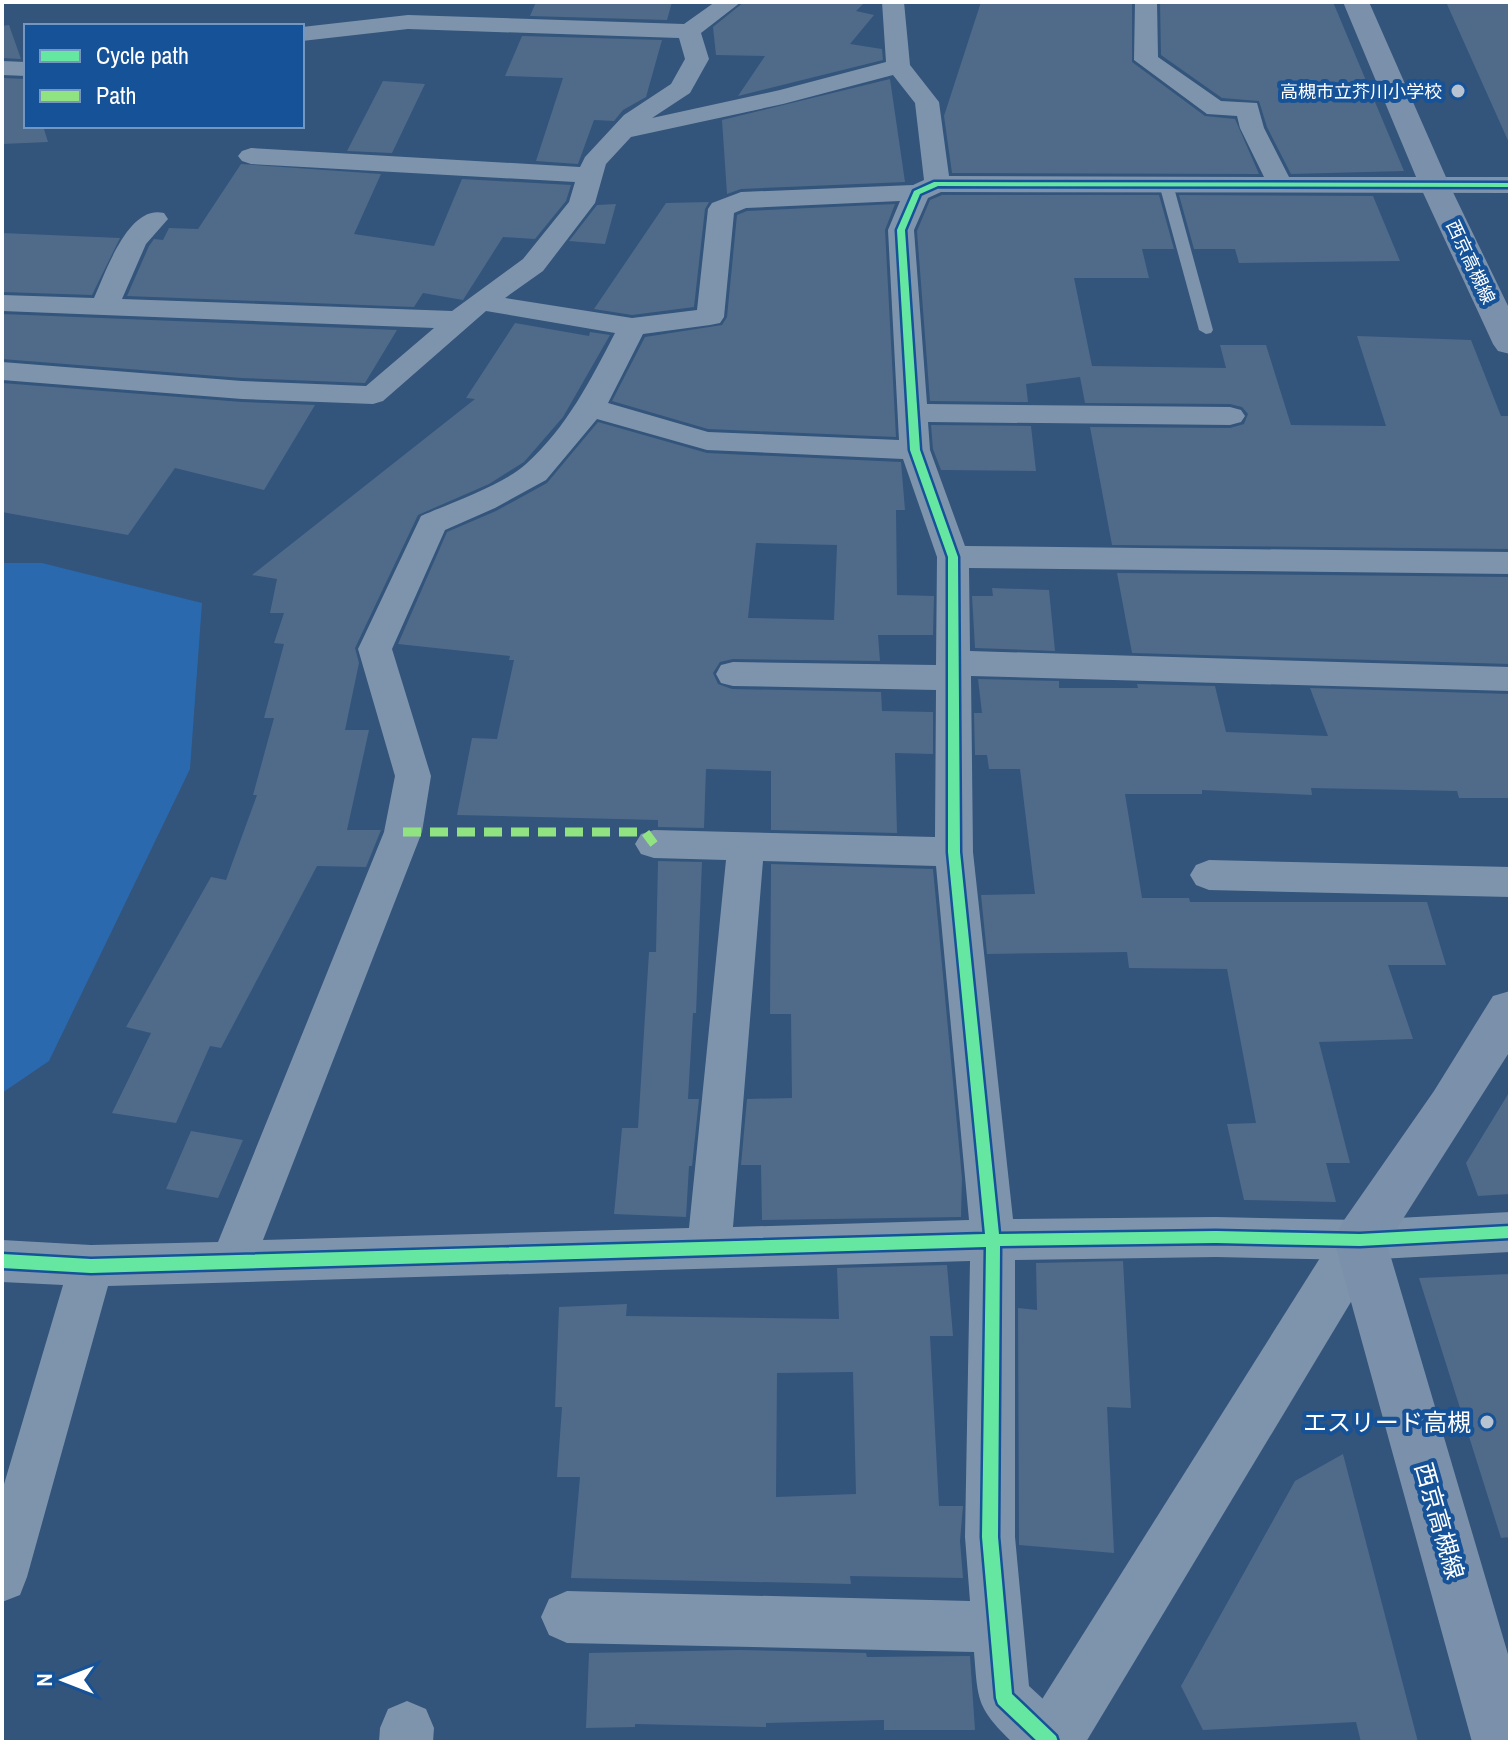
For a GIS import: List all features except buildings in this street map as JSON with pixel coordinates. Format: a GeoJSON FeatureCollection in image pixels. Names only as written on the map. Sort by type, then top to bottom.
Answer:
{"type":"FeatureCollection","features":[{"type":"Feature","properties":{"kind":"main road","name":"西京高槻線"},"geometry":{"type":"LineString","coordinates":[[1356,2],[1434,184],[1510,344]]}},
{"type":"Feature","properties":{"kind":"main road"},"geometry":{"type":"LineString","coordinates":[[1360,1240],[1451,1106],[1510,1010]]}},
{"type":"Feature","properties":{"kind":"main road","name":"西京高槻線"},"geometry":{"type":"LineString","coordinates":[[1360,1240],[1503,1742]]}},
{"type":"Feature","properties":{"kind":"street"},"geometry":{"type":"LineString","coordinates":[[304,34],[408,22],[689,31],[730,2]]}},
{"type":"Feature","properties":{"kind":"street"},"geometry":{"type":"LineString","coordinates":[[893,2],[898,66],[927,102],[927,188],[901,230],[915,450],[953,557],[954,852],[993,1240],[990,1537],[1004,1698],[1051,1742],[1360,1240]]}},
{"type":"Feature","properties":{"kind":"street"},"geometry":{"type":"LineString","coordinates":[[1146,2],[1146,60],[1216,109],[1248,108],[1252,128],[1280,184]]}},
{"type":"Feature","properties":{"kind":"street"},"geometry":{"type":"LineString","coordinates":[[2,371],[242,390],[373,395],[469,311],[533,265],[582,203],[594,162],[633,120],[681,88],[697,59],[689,31]]}},
{"type":"Feature","properties":{"kind":"street"},"geometry":{"type":"LineString","coordinates":[[622,132],[706,115],[898,66]]}},
{"type":"Feature","properties":{"kind":"street"},"geometry":{"type":"LineString","coordinates":[[2,68],[24,69]]}},
{"type":"Feature","properties":{"kind":"street"},"geometry":{"type":"LineString","coordinates":[[251,156],[591,175]]}},
{"type":"Feature","properties":{"kind":"street"},"geometry":{"type":"LineString","coordinates":[[2,303],[469,311],[632,327],[710,317],[721,209],[741,200],[927,188],[1166,184],[1510,185]]}},
{"type":"Feature","properties":{"kind":"street"},"geometry":{"type":"LineString","coordinates":[[104,307],[134,241],[155,219]]}},
{"type":"Feature","properties":{"kind":"street"},"geometry":{"type":"LineString","coordinates":[[232,1262],[403,832],[413,776],[375,649],[432,523],[484,501],[535,473],[591,408],[632,327]]}},
{"type":"Feature","properties":{"kind":"street"},"geometry":{"type":"LineString","coordinates":[[591,408],[707,441],[915,450]]}},
{"type":"Feature","properties":{"kind":"street"},"geometry":{"type":"LineString","coordinates":[[913,413],[1230,416]]}},
{"type":"Feature","properties":{"kind":"street"},"geometry":{"type":"LineString","coordinates":[[953,557],[1510,563]]}},
{"type":"Feature","properties":{"kind":"street"},"geometry":{"type":"LineString","coordinates":[[733,674],[953,671],[1510,679]]}},
{"type":"Feature","properties":{"kind":"street"},"geometry":{"type":"LineString","coordinates":[[654,844],[954,852]]}},
{"type":"Feature","properties":{"kind":"street"},"geometry":{"type":"LineString","coordinates":[[709,1248],[746,846]]}},
{"type":"Feature","properties":{"kind":"street"},"geometry":{"type":"LineString","coordinates":[[1209,875],[1510,882]]}},
{"type":"Feature","properties":{"kind":"street"},"geometry":{"type":"LineString","coordinates":[[2,1261],[91,1266],[993,1240],[1216,1237],[1360,1240],[1510,1232]]}},
{"type":"Feature","properties":{"kind":"street"},"geometry":{"type":"LineString","coordinates":[[2,1577],[91,1266]]}},
{"type":"Feature","properties":{"kind":"street"},"geometry":{"type":"LineString","coordinates":[[567,1617],[998,1627]]}},
{"type":"Feature","properties":{"kind":"lane"},"geometry":{"type":"LineString","coordinates":[[1166,184],[1206,330]]}},
{"type":"Feature","properties":{"kind":"shaded area"},"geometry":{"type":"Polygon","coordinates":[[[2,563],[42,563],[202,603],[190,769],[49,1061],[2,1093],[2,563]]]}},
{"type":"Feature","properties":{"kind":"marked path"},"geometry":{"type":"LineString","coordinates":[[403,832],[645,832],[654,844]]}},
{"type":"Feature","properties":{"kind":"cycle path"},"geometry":{"type":"LineString","coordinates":[[1050,1742],[1004,1698],[990,1537],[993,1240],[954,852],[953,557],[915,450],[901,230],[917,193],[937,184],[1510,185]]}},
{"type":"Feature","properties":{"kind":"cycle path"},"geometry":{"type":"LineString","coordinates":[[2,1261],[91,1266],[993,1240],[1216,1237],[1360,1240],[1510,1232]]}},
{"type":"Feature","properties":{"kind":"place","name":"高槻市立芥川小学校"},"geometry":{"type":"Point","coordinates":[1458,91]}},
{"type":"Feature","properties":{"kind":"place","name":"エスリード高槻"},"geometry":{"type":"Point","coordinates":[1487,1422]}}]}
